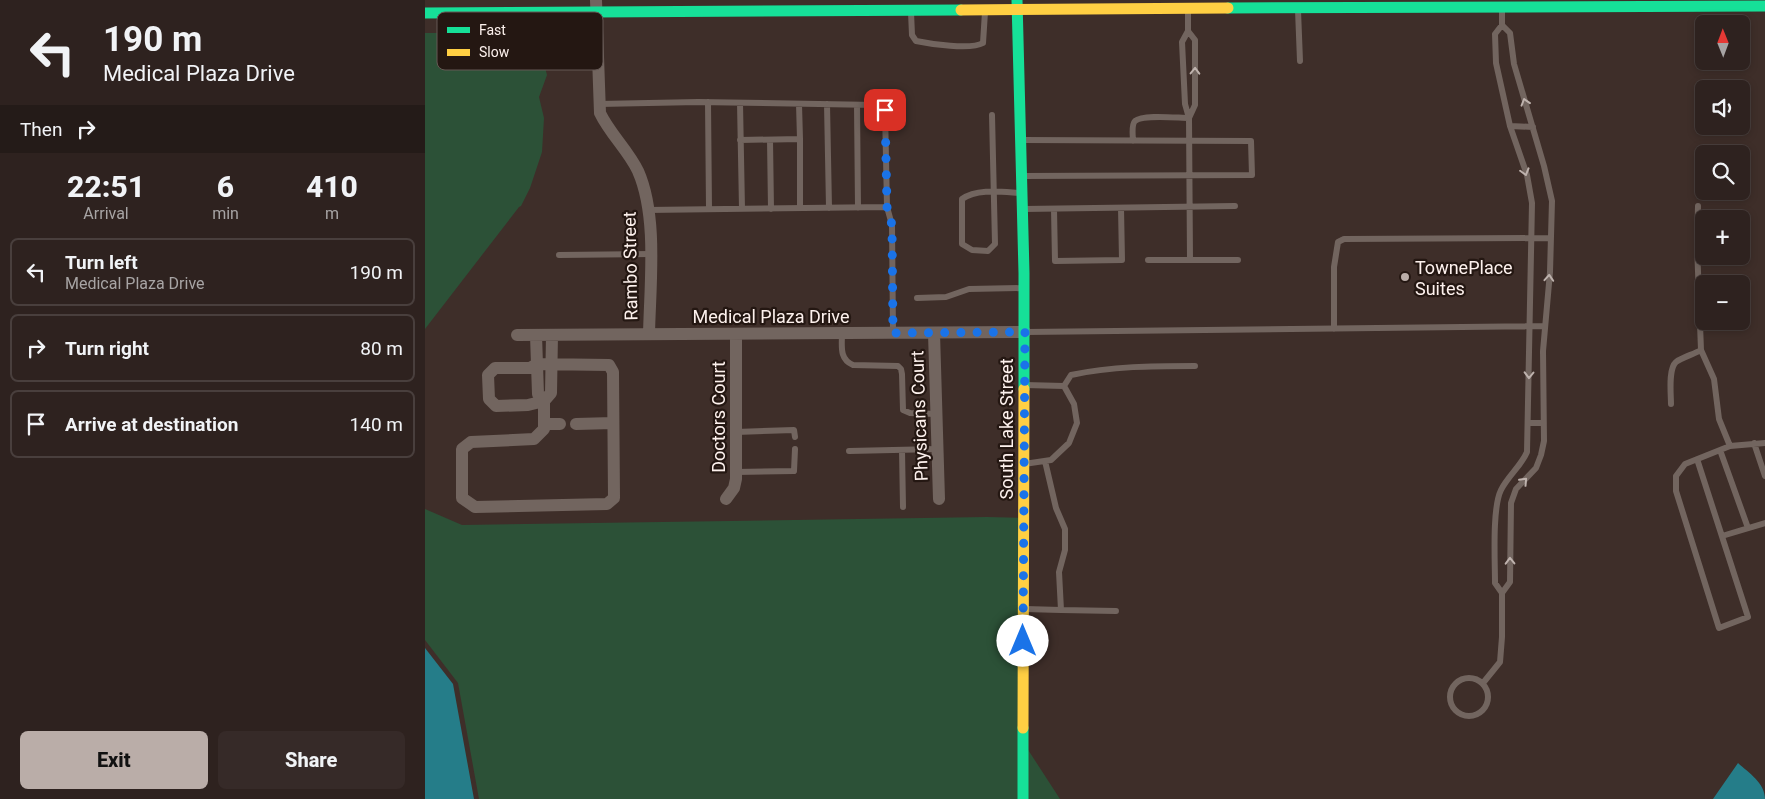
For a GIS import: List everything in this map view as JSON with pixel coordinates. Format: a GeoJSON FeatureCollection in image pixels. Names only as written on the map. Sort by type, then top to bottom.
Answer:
{"type":"FeatureCollection","features":[{"type":"Feature","properties":{"kind":"main road"},"geometry":{"type":"LineString","coordinates":[[449,12],[596,6],[911,11],[985,10],[1017,5],[1153,5],[1187,9],[1502,3],[1663,3],[1765,6]]}},
{"type":"Feature","properties":{"kind":"main road","name":"South Lake Street"},"geometry":{"type":"LineString","coordinates":[[1017,5],[1025,332],[1023,799]]}},
{"type":"Feature","properties":{"kind":"street","name":"Rambo Street"},"geometry":{"type":"LineString","coordinates":[[598,70],[600,113],[604,122],[637,169],[645,193],[651,254],[649,334]]}},
{"type":"Feature","properties":{"kind":"street","name":"Medical Plaza Drive"},"geometry":{"type":"LineString","coordinates":[[517,335],[1025,332]]}},
{"type":"Feature","properties":{"kind":"street","name":"Physicans Court"},"geometry":{"type":"LineString","coordinates":[[934,333],[939,499]]}},
{"type":"Feature","properties":{"kind":"street","name":"Doctors Court"},"geometry":{"type":"LineString","coordinates":[[726,499],[734,488],[736,472],[736,334]]}},
{"type":"Feature","properties":{"kind":"street"},"geometry":{"type":"LineString","coordinates":[[536,335],[537,364],[538,394],[544,401],[544,429],[535,439],[471,442],[462,449],[462,498],[475,507],[607,504],[614,498],[613,372],[609,365],[552,364],[537,364],[530,368],[495,368],[488,375],[489,399],[496,406],[529,406],[544,401],[551,393],[552,364],[552,335]]}},
{"type":"Feature","properties":{"kind":"street"},"geometry":{"type":"LineString","coordinates":[[576,424],[613,423]]}},
{"type":"Feature","properties":{"kind":"street"},"geometry":{"type":"LineString","coordinates":[[544,424],[561,424]]}},
{"type":"Feature","properties":{"kind":"lane"},"geometry":{"type":"LineString","coordinates":[[1483,683],[1500,662],[1502,637],[1502,593],[1495,583],[1496,502],[1501,489],[1523,462],[1527,452],[1528,423],[1531,203],[1527,175],[1510,126],[1496,63],[1495,34],[1502,25],[1502,3]]}},
{"type":"Feature","properties":{"kind":"lane"},"geometry":{"type":"LineString","coordinates":[[1291,6],[1300,61]]}},
{"type":"Feature","properties":{"kind":"lane"},"geometry":{"type":"LineString","coordinates":[[1187,9],[1188,31],[1182,42],[1185,104],[1189,118],[1190,260]]}},
{"type":"Feature","properties":{"kind":"lane"},"geometry":{"type":"LineString","coordinates":[[911,11],[911,36],[916,41],[978,46],[983,43],[985,10]]}},
{"type":"Feature","properties":{"kind":"lane"},"geometry":{"type":"LineString","coordinates":[[1502,25],[1510,33],[1513,64],[1533,127],[1552,201],[1543,351],[1544,441],[1536,468],[1517,489],[1511,503],[1510,582],[1502,593]]}},
{"type":"Feature","properties":{"kind":"lane"},"geometry":{"type":"LineString","coordinates":[[1188,31],[1195,40],[1195,106],[1189,118]]}},
{"type":"Feature","properties":{"kind":"lane"},"geometry":{"type":"LineString","coordinates":[[1184,87],[1195,87]]}},
{"type":"Feature","properties":{"kind":"lane"},"geometry":{"type":"LineString","coordinates":[[599,104],[708,102],[876,105],[885,110],[887,207],[892,225],[893,333]]}},
{"type":"Feature","properties":{"kind":"lane"},"geometry":{"type":"LineString","coordinates":[[708,102],[709,210]]}},
{"type":"Feature","properties":{"kind":"lane"},"geometry":{"type":"LineString","coordinates":[[740,103],[741,209]]}},
{"type":"Feature","properties":{"kind":"lane"},"geometry":{"type":"LineString","coordinates":[[799,104],[800,208]]}},
{"type":"Feature","properties":{"kind":"lane"},"geometry":{"type":"LineString","coordinates":[[827,104],[829,208]]}},
{"type":"Feature","properties":{"kind":"lane"},"geometry":{"type":"LineString","coordinates":[[857,105],[858,208]]}},
{"type":"Feature","properties":{"kind":"lane"},"geometry":{"type":"LineString","coordinates":[[993,115],[995,193],[995,244],[988,251],[971,250],[962,244],[962,199],[970,193],[995,193],[1022,193]]}},
{"type":"Feature","properties":{"kind":"lane"},"geometry":{"type":"LineString","coordinates":[[1133,141],[1135,121],[1151,118],[1189,118]]}},
{"type":"Feature","properties":{"kind":"lane"},"geometry":{"type":"LineString","coordinates":[[1510,126],[1533,127]]}},
{"type":"Feature","properties":{"kind":"lane"},"geometry":{"type":"LineString","coordinates":[[741,140],[800,139]]}},
{"type":"Feature","properties":{"kind":"lane"},"geometry":{"type":"LineString","coordinates":[[770,140],[771,209]]}},
{"type":"Feature","properties":{"kind":"lane"},"geometry":{"type":"LineString","coordinates":[[1021,140],[1251,141],[1251,175],[1022,176]]}},
{"type":"Feature","properties":{"kind":"lane"},"geometry":{"type":"LineString","coordinates":[[1023,210],[1235,206]]}},
{"type":"Feature","properties":{"kind":"lane"},"geometry":{"type":"LineString","coordinates":[[1698,206],[1697,245],[1701,350],[1714,379],[1719,419],[1731,446]]}},
{"type":"Feature","properties":{"kind":"lane"},"geometry":{"type":"LineString","coordinates":[[647,210],[887,207]]}},
{"type":"Feature","properties":{"kind":"lane"},"geometry":{"type":"LineString","coordinates":[[1054,209],[1055,261],[1122,260],[1121,208]]}},
{"type":"Feature","properties":{"kind":"lane"},"geometry":{"type":"LineString","coordinates":[[1334,329],[1334,267],[1338,242],[1344,239],[1551,238]]}},
{"type":"Feature","properties":{"kind":"lane"},"geometry":{"type":"LineString","coordinates":[[559,255],[651,254]]}},
{"type":"Feature","properties":{"kind":"lane"},"geometry":{"type":"LineString","coordinates":[[1148,260],[1238,260]]}},
{"type":"Feature","properties":{"kind":"lane"},"geometry":{"type":"LineString","coordinates":[[917,298],[946,297],[969,289],[1024,288]]}},
{"type":"Feature","properties":{"kind":"lane"},"geometry":{"type":"LineString","coordinates":[[1025,332],[1545,326]]}},
{"type":"Feature","properties":{"kind":"lane"},"geometry":{"type":"LineString","coordinates":[[842,333],[843,355],[847,362],[853,365],[899,366],[902,374],[903,410],[910,413],[936,414]]}},
{"type":"Feature","properties":{"kind":"lane"},"geometry":{"type":"LineString","coordinates":[[1671,404],[1671,374],[1674,364],[1701,350]]}},
{"type":"Feature","properties":{"kind":"lane"},"geometry":{"type":"LineString","coordinates":[[1064,386],[1071,375],[1090,371],[1135,367],[1195,366]]}},
{"type":"Feature","properties":{"kind":"lane"},"geometry":{"type":"LineString","coordinates":[[1024,385],[1064,386]]}},
{"type":"Feature","properties":{"kind":"lane"},"geometry":{"type":"LineString","coordinates":[[1024,464],[1051,460],[1069,443],[1077,423],[1074,404],[1064,386]]}},
{"type":"Feature","properties":{"kind":"lane"},"geometry":{"type":"LineString","coordinates":[[1528,423],[1543,422]]}},
{"type":"Feature","properties":{"kind":"lane"},"geometry":{"type":"LineString","coordinates":[[736,432],[794,430],[795,437]]}},
{"type":"Feature","properties":{"kind":"lane"},"geometry":{"type":"LineString","coordinates":[[1754,443],[1765,476]]}},
{"type":"Feature","properties":{"kind":"lane"},"geometry":{"type":"LineString","coordinates":[[1697,459],[1748,617],[1719,628],[1676,491],[1676,476],[1685,464],[1697,459],[1720,450],[1731,446],[1765,443]]}},
{"type":"Feature","properties":{"kind":"lane"},"geometry":{"type":"LineString","coordinates":[[736,472],[794,471],[795,449]]}},
{"type":"Feature","properties":{"kind":"lane"},"geometry":{"type":"LineString","coordinates":[[849,450],[937,449]]}},
{"type":"Feature","properties":{"kind":"lane"},"geometry":{"type":"LineString","coordinates":[[902,450],[903,508]]}},
{"type":"Feature","properties":{"kind":"lane"},"geometry":{"type":"LineString","coordinates":[[1720,450],[1748,528]]}},
{"type":"Feature","properties":{"kind":"lane"},"geometry":{"type":"LineString","coordinates":[[1045,461],[1056,508],[1065,529],[1065,550],[1059,572],[1061,610]]}},
{"type":"Feature","properties":{"kind":"lane"},"geometry":{"type":"LineString","coordinates":[[1722,536],[1765,523]]}},
{"type":"Feature","properties":{"kind":"lane"},"geometry":{"type":"LineString","coordinates":[[1496,527],[1510,526]]}},
{"type":"Feature","properties":{"kind":"lane"},"geometry":{"type":"LineString","coordinates":[[1023,609],[1116,611]]}},
{"type":"Feature","properties":{"kind":"lane"},"geometry":{"type":"LineString","coordinates":[[1472,677],[1483,683],[1489,694],[1486,706],[1482,711],[1465,716],[1454,709],[1450,697],[1451,691],[1459,680],[1472,677]]}},
{"type":"Feature","properties":{"kind":"green space"},"geometry":{"type":"Polygon","coordinates":[[[425,33],[437,33],[437,70],[546,70],[547,75],[539,97],[544,118],[542,152],[530,188],[521,206],[425,329],[425,33]]]}},
{"type":"Feature","properties":{"kind":"green space"},"geometry":{"type":"Polygon","coordinates":[[[425,509],[462,525],[1024,518],[1023,742],[1060,799],[479,799],[458,683],[425,640],[425,509]]]}},
{"type":"Feature","properties":{"kind":"water"},"geometry":{"type":"Polygon","coordinates":[[[425,648],[453,684],[474,799],[425,799],[425,648]]]}},
{"type":"Feature","properties":{"kind":"water"},"geometry":{"type":"Polygon","coordinates":[[[1738,763],[1759,783],[1765,799],[1713,799],[1738,763]]]}},
{"type":"Feature","properties":{"kind":"traffic: fast"},"geometry":{"type":"LineString","coordinates":[[1017,0],[1024,273],[1024,389]]}},
{"type":"Feature","properties":{"kind":"traffic: fast"},"geometry":{"type":"LineString","coordinates":[[1228,8],[1765,6]]}},
{"type":"Feature","properties":{"kind":"traffic: fast"},"geometry":{"type":"LineString","coordinates":[[603,12],[961,10]]}},
{"type":"Feature","properties":{"kind":"traffic: fast"},"geometry":{"type":"LineString","coordinates":[[425,13],[437,13]]}},
{"type":"Feature","properties":{"kind":"traffic: fast"},"geometry":{"type":"LineString","coordinates":[[1023,728],[1023,799]]}},
{"type":"Feature","properties":{"kind":"traffic: slow"},"geometry":{"type":"LineString","coordinates":[[961,10],[1228,8]]}},
{"type":"Feature","properties":{"kind":"traffic: slow"},"geometry":{"type":"LineString","coordinates":[[1023,728],[1024,389]]}},
{"type":"Feature","properties":{"kind":"place","name":"TownePlace Suites"},"geometry":{"type":"Point","coordinates":[1405,277]}},
{"type":"Feature","properties":{"kind":"route"},"geometry":{"type":"LineString","coordinates":[[885,110],[887,207],[892,225],[893,333],[1025,332],[1023,641]]}}]}
